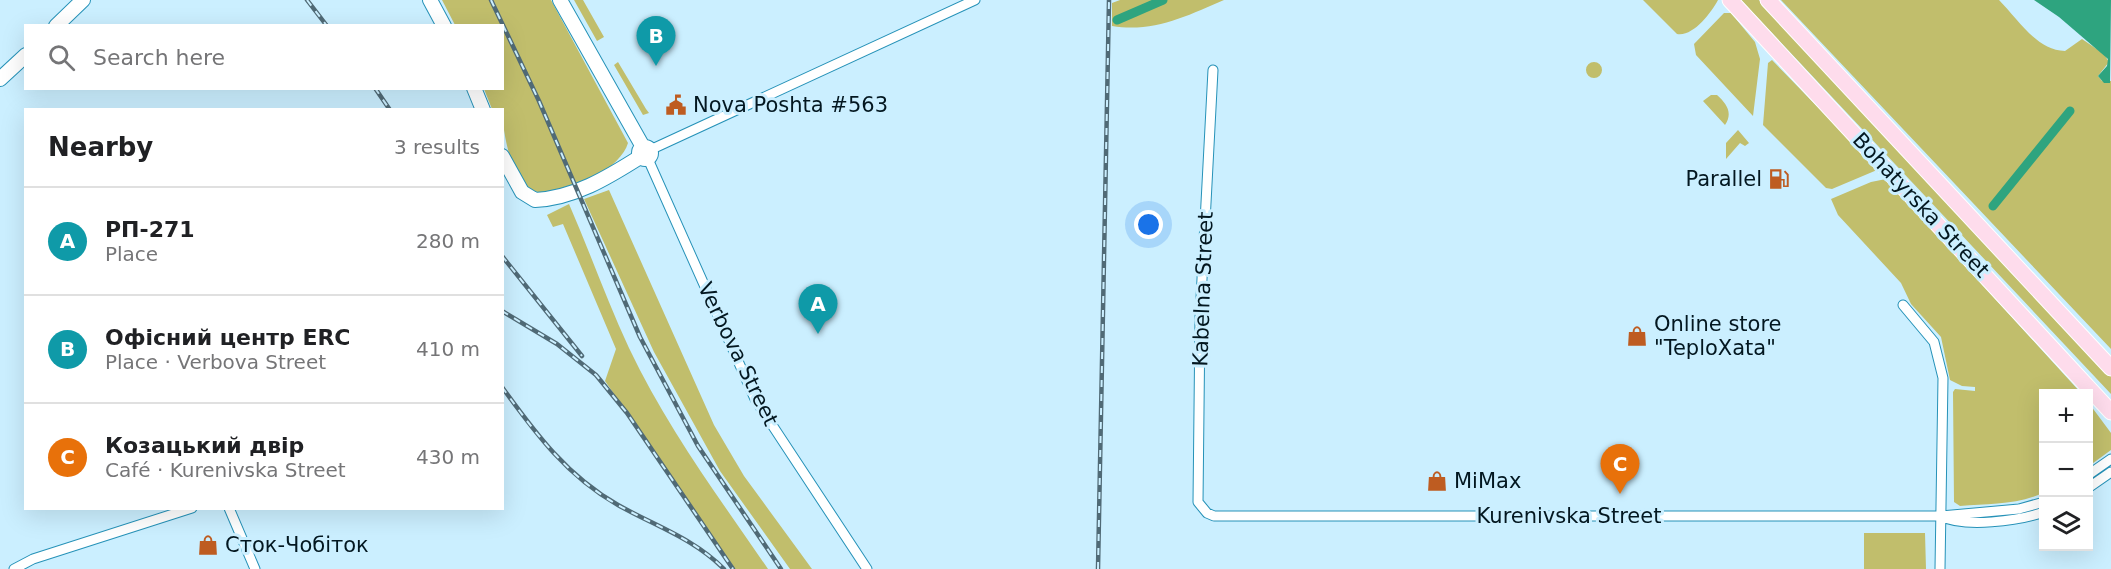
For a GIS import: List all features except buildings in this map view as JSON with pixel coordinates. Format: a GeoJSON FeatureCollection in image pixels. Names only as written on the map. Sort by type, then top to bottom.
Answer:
{"type":"FeatureCollection","features":[{"type":"Feature","properties":{"kind":"main road"},"geometry":{"type":"LineString","coordinates":[[58,24],[83,0]]}},
{"type":"Feature","properties":{"kind":"main road"},"geometry":{"type":"LineString","coordinates":[[430,0],[443,24]]}},
{"type":"Feature","properties":{"kind":"main road","name":"Verbova Street"},"geometry":{"type":"LineString","coordinates":[[560,0],[645,153]]}},
{"type":"Feature","properties":{"kind":"main road","name":"Bohatyrska Street"},"geometry":{"type":"LineString","coordinates":[[1730,0],[2111,412]]}},
{"type":"Feature","properties":{"kind":"main road","name":"Bohatyrska Street"},"geometry":{"type":"LineString","coordinates":[[1768,0],[2111,368]]}},
{"type":"Feature","properties":{"kind":"main road"},"geometry":{"type":"LineString","coordinates":[[0,79],[24,57]]}},
{"type":"Feature","properties":{"kind":"main road"},"geometry":{"type":"LineString","coordinates":[[475,90],[482,108]]}},
{"type":"Feature","properties":{"kind":"main road"},"geometry":{"type":"LineString","coordinates":[[504,160],[522,192],[535,200],[567,195],[597,183],[645,153]]}},
{"type":"Feature","properties":{"kind":"street"},"geometry":{"type":"LineString","coordinates":[[645,153],[975,0]]}},
{"type":"Feature","properties":{"kind":"street","name":"Kabelna Street"},"geometry":{"type":"LineString","coordinates":[[1201,507],[1198,502],[1200,317],[1213,70]]}},
{"type":"Feature","properties":{"kind":"street","name":"Verbova Street"},"geometry":{"type":"LineString","coordinates":[[645,153],[755,399],[867,569]]}},
{"type":"Feature","properties":{"kind":"street"},"geometry":{"type":"LineString","coordinates":[[1903,305],[1934,342],[1943,378],[1940,569]]}},
{"type":"Feature","properties":{"kind":"street"},"geometry":{"type":"LineString","coordinates":[[2093,472],[2111,459]]}},
{"type":"Feature","properties":{"kind":"street"},"geometry":{"type":"LineString","coordinates":[[2093,485],[2111,472]]}},
{"type":"Feature","properties":{"kind":"street","name":"Kurenivska Street"},"geometry":{"type":"LineString","coordinates":[[1201,507],[1214,516],[1941,516],[2019,509],[2039,503]]}},
{"type":"Feature","properties":{"kind":"street"},"geometry":{"type":"LineString","coordinates":[[14,569],[33,559],[186,510]]}},
{"type":"Feature","properties":{"kind":"street"},"geometry":{"type":"LineString","coordinates":[[230,510],[255,569]]}},
{"type":"Feature","properties":{"kind":"street","name":"Kurenivska Street"},"geometry":{"type":"LineString","coordinates":[[1941,516],[1952,522],[2026,518],[2039,513]]}},
{"type":"Feature","properties":{"kind":"shaded area"},"geometry":{"type":"Polygon","coordinates":[[[442,0],[551,0],[628,143],[623,154],[601,174],[572,188],[543,193],[532,190],[524,184],[509,154],[504,130],[504,108],[492,108],[484,90],[504,90],[504,24],[454,24],[442,0]]]}},
{"type":"Feature","properties":{"kind":"shaded area"},"geometry":{"type":"Polygon","coordinates":[[[574,0],[583,0],[604,37],[597,41],[574,0]]]}},
{"type":"Feature","properties":{"kind":"shaded area"},"geometry":{"type":"Polygon","coordinates":[[[1120,0],[1224,0],[1170,22],[1127,28],[1112,26],[1112,3],[1120,0]]]}},
{"type":"Feature","properties":{"kind":"shaded area"},"geometry":{"type":"Polygon","coordinates":[[[1643,0],[1718,0],[1695,28],[1683,34],[1677,34],[1643,0]]]}},
{"type":"Feature","properties":{"kind":"shaded area"},"geometry":{"type":"Polygon","coordinates":[[[1741,0],[1759,0],[2111,376],[2111,394],[1741,0]]]}},
{"type":"Feature","properties":{"kind":"shaded area"},"geometry":{"type":"Polygon","coordinates":[[[1781,0],[1999,0],[2028,32],[2045,45],[2065,51],[2082,39],[2104,54],[2109,62],[2098,76],[2102,81],[2111,81],[2111,349],[1781,0]]]}},
{"type":"Feature","properties":{"kind":"shaded area"},"geometry":{"type":"Polygon","coordinates":[[[2034,0],[2111,0],[2110,83],[2104,83],[2098,76],[2107,66],[2108,59],[2059,17],[2034,0]]]}},
{"type":"Feature","properties":{"kind":"shaded area"},"geometry":{"type":"Polygon","coordinates":[[[1724,13],[1731,13],[1755,42],[1760,59],[1753,116],[1696,55],[1694,44],[1724,13]]]}},
{"type":"Feature","properties":{"kind":"shaded area"},"geometry":{"type":"Polygon","coordinates":[[[1772,60],[1877,170],[1832,189],[1826,188],[1763,125],[1768,63],[1772,60]]]}},
{"type":"Feature","properties":{"kind":"shaded area"},"geometry":{"type":"Polygon","coordinates":[[[618,62],[649,113],[643,115],[614,65],[618,62]]]}},
{"type":"Feature","properties":{"kind":"shaded area"},"geometry":{"type":"Polygon","coordinates":[[[1591,62],[1597,62],[1602,70],[1600,76],[1591,78],[1586,73],[1586,67],[1591,62]]]}},
{"type":"Feature","properties":{"kind":"shaded area"},"geometry":{"type":"Polygon","coordinates":[[[1711,95],[1717,95],[1728,109],[1729,117],[1725,125],[1703,101],[1711,95]]]}},
{"type":"Feature","properties":{"kind":"shaded area"},"geometry":{"type":"Polygon","coordinates":[[[1738,130],[1749,143],[1745,146],[1740,143],[1726,159],[1726,143],[1738,130]]]}},
{"type":"Feature","properties":{"kind":"shaded area"},"geometry":{"type":"Polygon","coordinates":[[[1886,179],[2077,389],[2039,389],[2039,495],[2002,503],[1960,506],[1954,502],[1953,392],[1955,389],[1975,391],[1975,387],[1962,386],[1950,380],[1941,337],[1911,304],[1901,283],[1838,215],[1831,199],[1871,182],[1886,179]]]}},
{"type":"Feature","properties":{"kind":"shaded area"},"geometry":{"type":"Polygon","coordinates":[[[609,190],[714,425],[744,476],[812,569],[790,569],[720,471],[654,352],[584,199],[609,190]]]}},
{"type":"Feature","properties":{"kind":"shaded area"},"geometry":{"type":"Polygon","coordinates":[[[569,204],[621,330],[644,377],[694,461],[768,569],[735,569],[605,381],[616,349],[563,224],[553,227],[547,215],[569,204]]]}},
{"type":"Feature","properties":{"kind":"shaded area"},"geometry":{"type":"Polygon","coordinates":[[[2093,409],[2111,433],[2111,450],[2093,463],[2093,409]]]}},
{"type":"Feature","properties":{"kind":"shaded area"},"geometry":{"type":"Polygon","coordinates":[[[1864,533],[1925,533],[1926,569],[1864,569],[1864,533]]]}},
{"type":"Feature","properties":{"kind":"waterway"},"geometry":{"type":"LineString","coordinates":[[1117,20],[1163,0]]}},
{"type":"Feature","properties":{"kind":"waterway"},"geometry":{"type":"LineString","coordinates":[[1993,206],[2070,111]]}},
{"type":"Feature","properties":{"kind":"railway"},"geometry":{"type":"LineString","coordinates":[[307,0],[325,24]]}},
{"type":"Feature","properties":{"kind":"railway"},"geometry":{"type":"LineString","coordinates":[[491,0],[502,24]]}},
{"type":"Feature","properties":{"kind":"railway"},"geometry":{"type":"LineString","coordinates":[[1098,569],[1109,0]]}},
{"type":"Feature","properties":{"kind":"railway"},"geometry":{"type":"LineString","coordinates":[[504,27],[539,101],[640,337],[698,446],[781,569]]}},
{"type":"Feature","properties":{"kind":"railway"},"geometry":{"type":"LineString","coordinates":[[376,90],[389,108]]}},
{"type":"Feature","properties":{"kind":"railway"},"geometry":{"type":"LineString","coordinates":[[504,258],[582,356]]}},
{"type":"Feature","properties":{"kind":"railway"},"geometry":{"type":"LineString","coordinates":[[504,312],[557,344],[596,375],[627,413],[733,569]]}},
{"type":"Feature","properties":{"kind":"railway"},"geometry":{"type":"LineString","coordinates":[[504,390],[540,437],[583,481],[618,505],[700,549],[724,569]]}},
{"type":"Feature","properties":{"kind":"place","name":"Офісний центр ERC"},"geometry":{"type":"Point","coordinates":[656,66]}},
{"type":"Feature","properties":{"kind":"place","name":"Nova Poshta #563"},"geometry":{"type":"Point","coordinates":[676,105]}},
{"type":"Feature","properties":{"kind":"place","name":"Parallel"},"geometry":{"type":"Point","coordinates":[1779,179]}},
{"type":"Feature","properties":{"kind":"place","name":"РП-271"},"geometry":{"type":"Point","coordinates":[818,334]}},
{"type":"Feature","properties":{"kind":"place","name":"Online store \"TeploXata\""},"geometry":{"type":"Point","coordinates":[1637,336]}},
{"type":"Feature","properties":{"kind":"place","name":"MiMax"},"geometry":{"type":"Point","coordinates":[1437,481]}},
{"type":"Feature","properties":{"kind":"place","name":"Козацький двір"},"geometry":{"type":"Point","coordinates":[1620,494]}},
{"type":"Feature","properties":{"kind":"place","name":"Сток-Чобіток"},"geometry":{"type":"Point","coordinates":[208,545]}}]}
